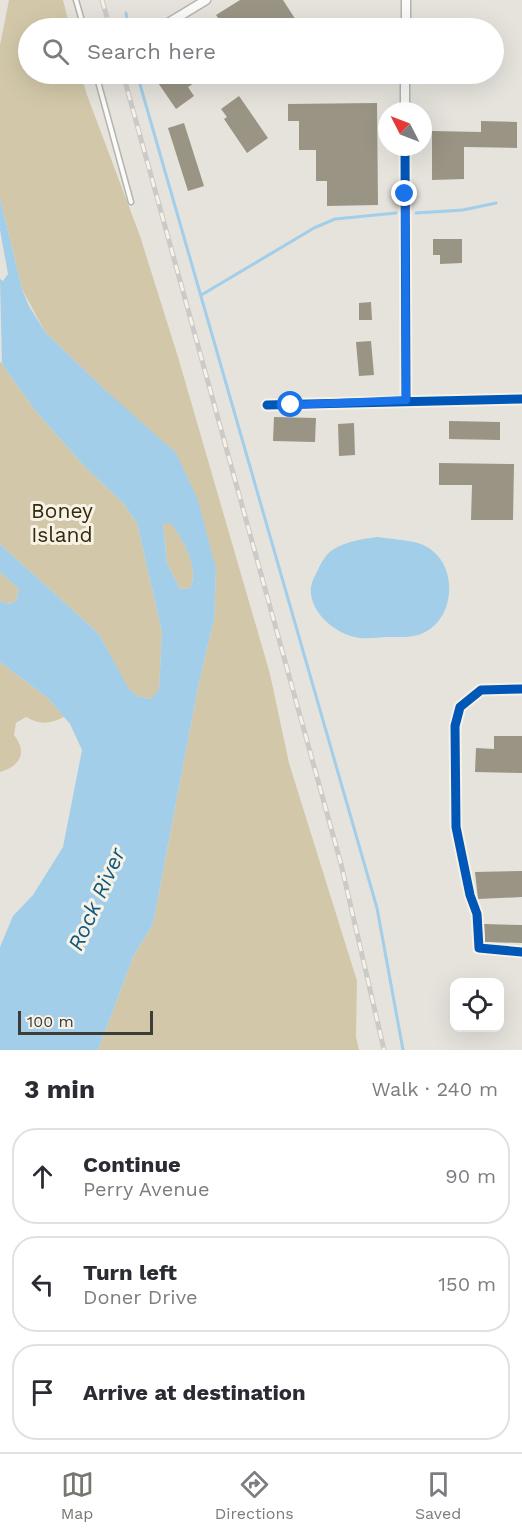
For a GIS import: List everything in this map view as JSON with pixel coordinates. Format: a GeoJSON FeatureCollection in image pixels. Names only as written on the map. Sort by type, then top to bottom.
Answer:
{"type":"FeatureCollection","features":[{"type":"Feature","properties":{"kind":"street"},"geometry":{"type":"LineString","coordinates":[[176,18],[206,0]]}},
{"type":"Feature","properties":{"kind":"street"},"geometry":{"type":"LineString","coordinates":[[406,0],[406,18]]}},
{"type":"Feature","properties":{"kind":"street"},"geometry":{"type":"LineString","coordinates":[[405,84],[405,102]]}},
{"type":"Feature","properties":{"kind":"street"},"geometry":{"type":"LineString","coordinates":[[405,156],[406,400]]}},
{"type":"Feature","properties":{"kind":"street"},"geometry":{"type":"LineString","coordinates":[[267,405],[522,399]]}},
{"type":"Feature","properties":{"kind":"street"},"geometry":{"type":"LineString","coordinates":[[522,689],[481,690],[460,707],[455,726],[456,827],[470,894],[477,914],[479,948],[522,952]]}},
{"type":"Feature","properties":{"kind":"lane"},"geometry":{"type":"LineString","coordinates":[[76,0],[81,18]]}},
{"type":"Feature","properties":{"kind":"lane"},"geometry":{"type":"LineString","coordinates":[[99,84],[131,202]]}},
{"type":"Feature","properties":{"kind":"green space"},"geometry":{"type":"Polygon","coordinates":[[[9,0],[63,0],[68,18],[18,18],[18,84],[84,84],[140,236],[178,357],[270,674],[289,763],[357,981],[356,1037],[359,1050],[98,1050],[134,955],[153,924],[198,687],[214,619],[216,570],[103,388],[45,332],[22,289],[0,198],[0,45],[9,0]]]}},
{"type":"Feature","properties":{"kind":"green space","name":"Boney Island"},"geometry":{"type":"Polygon","coordinates":[[[0,361],[34,409],[84,466],[123,503],[137,523],[162,632],[159,690],[151,699],[137,696],[127,688],[99,634],[0,544],[0,361]]]}},
{"type":"Feature","properties":{"kind":"green space"},"geometry":{"type":"Polygon","coordinates":[[[171,522],[192,562],[193,580],[190,588],[180,589],[167,563],[163,524],[171,522]]]}},
{"type":"Feature","properties":{"kind":"green space"},"geometry":{"type":"Polygon","coordinates":[[[0,572],[19,589],[16,601],[7,604],[0,601],[0,572]]]}},
{"type":"Feature","properties":{"kind":"green space"},"geometry":{"type":"Polygon","coordinates":[[[0,662],[48,698],[64,717],[45,723],[26,717],[16,723],[14,735],[21,748],[20,758],[13,766],[0,772],[0,662]]]}},
{"type":"Feature","properties":{"kind":"water","name":"Rock River"},"geometry":{"type":"Polygon","coordinates":[[[0,198],[22,289],[29,306],[45,332],[176,453],[198,500],[216,569],[214,619],[198,687],[153,924],[134,955],[98,1050],[0,1050],[0,947],[13,916],[33,895],[63,847],[82,750],[70,724],[48,698],[0,662],[0,601],[8,604],[16,601],[19,589],[0,572],[0,544],[99,634],[128,688],[137,696],[151,699],[159,689],[162,632],[137,523],[123,503],[84,466],[34,409],[2,364],[0,279],[3,281],[8,274],[0,230],[0,198]],[[171,523],[163,524],[167,563],[180,589],[190,588],[193,580],[192,563],[171,523]]]}},
{"type":"Feature","properties":{"kind":"water"},"geometry":{"type":"Polygon","coordinates":[[[378,537],[422,545],[434,552],[442,561],[447,572],[449,596],[441,618],[423,633],[406,637],[351,636],[334,628],[319,614],[314,605],[311,585],[327,555],[344,544],[378,537]]]}},
{"type":"Feature","properties":{"kind":"building"},"geometry":{"type":"Polygon","coordinates":[[[240,0],[283,0],[295,18],[218,18],[216,15],[240,0]]]}},
{"type":"Feature","properties":{"kind":"building"},"geometry":{"type":"Polygon","coordinates":[[[159,84],[193,84],[188,87],[194,96],[176,109],[159,84]]]}},
{"type":"Feature","properties":{"kind":"building"},"geometry":{"type":"Polygon","coordinates":[[[239,96],[268,138],[247,153],[224,119],[227,117],[221,109],[239,96]]]}},
{"type":"Feature","properties":{"kind":"building"},"geometry":{"type":"Polygon","coordinates":[[[377,103],[378,205],[327,206],[327,181],[316,181],[316,150],[299,150],[299,121],[288,121],[288,104],[377,103]]]}},
{"type":"Feature","properties":{"kind":"building"},"geometry":{"type":"Polygon","coordinates":[[[481,121],[517,122],[517,148],[464,147],[464,179],[432,180],[432,131],[481,132],[481,121]]]}},
{"type":"Feature","properties":{"kind":"building"},"geometry":{"type":"Polygon","coordinates":[[[184,123],[204,186],[188,191],[168,128],[184,123]]]}},
{"type":"Feature","properties":{"kind":"building"},"geometry":{"type":"Polygon","coordinates":[[[433,239],[462,239],[462,263],[440,264],[440,255],[433,255],[433,239]]]}},
{"type":"Feature","properties":{"kind":"building"},"geometry":{"type":"Polygon","coordinates":[[[371,302],[372,320],[359,320],[359,303],[371,302]]]}},
{"type":"Feature","properties":{"kind":"building"},"geometry":{"type":"Polygon","coordinates":[[[371,341],[374,375],[359,376],[356,342],[371,341]]]}},
{"type":"Feature","properties":{"kind":"building"},"geometry":{"type":"Polygon","coordinates":[[[274,417],[316,418],[315,442],[273,441],[274,417]]]}},
{"type":"Feature","properties":{"kind":"building"},"geometry":{"type":"Polygon","coordinates":[[[449,421],[500,422],[500,440],[449,439],[449,421]]]}},
{"type":"Feature","properties":{"kind":"building"},"geometry":{"type":"Polygon","coordinates":[[[354,423],[355,455],[339,456],[338,424],[354,423]]]}},
{"type":"Feature","properties":{"kind":"building"},"geometry":{"type":"Polygon","coordinates":[[[439,463],[514,464],[513,520],[471,520],[472,485],[439,485],[439,463]]]}},
{"type":"Feature","properties":{"kind":"building"},"geometry":{"type":"Polygon","coordinates":[[[494,736],[522,736],[522,773],[475,772],[476,748],[494,749],[494,736]]]}},
{"type":"Feature","properties":{"kind":"building"},"geometry":{"type":"Polygon","coordinates":[[[522,871],[522,897],[478,899],[475,872],[522,871]]]}},
{"type":"Feature","properties":{"kind":"building"},"geometry":{"type":"Polygon","coordinates":[[[484,924],[522,925],[522,943],[485,942],[484,924]]]}},
{"type":"Feature","properties":{"kind":"waterway"},"geometry":{"type":"LineString","coordinates":[[126,13],[127,18]]}},
{"type":"Feature","properties":{"kind":"waterway"},"geometry":{"type":"LineString","coordinates":[[140,84],[377,908],[403,1050]]}},
{"type":"Feature","properties":{"kind":"waterway"},"geometry":{"type":"LineString","coordinates":[[416,213],[463,210],[496,203]]}},
{"type":"Feature","properties":{"kind":"waterway"},"geometry":{"type":"LineString","coordinates":[[203,294],[314,228],[335,219],[396,213]]}},
{"type":"Feature","properties":{"kind":"railway"},"geometry":{"type":"LineString","coordinates":[[102,0],[107,18]]}},
{"type":"Feature","properties":{"kind":"railway"},"geometry":{"type":"LineString","coordinates":[[126,84],[341,864],[384,1050]]}},
{"type":"Feature","properties":{"kind":"cycle path"},"geometry":{"type":"LineString","coordinates":[[405,156],[406,400]]}},
{"type":"Feature","properties":{"kind":"cycle path"},"geometry":{"type":"LineString","coordinates":[[267,405],[522,399]]}},
{"type":"Feature","properties":{"kind":"cycle path"},"geometry":{"type":"LineString","coordinates":[[522,689],[481,690],[460,707],[455,726],[456,827],[470,895],[477,914],[479,948],[522,952]]}},
{"type":"Feature","properties":{"kind":"route"},"geometry":{"type":"LineString","coordinates":[[291,405],[406,400],[405,194]]}}]}
